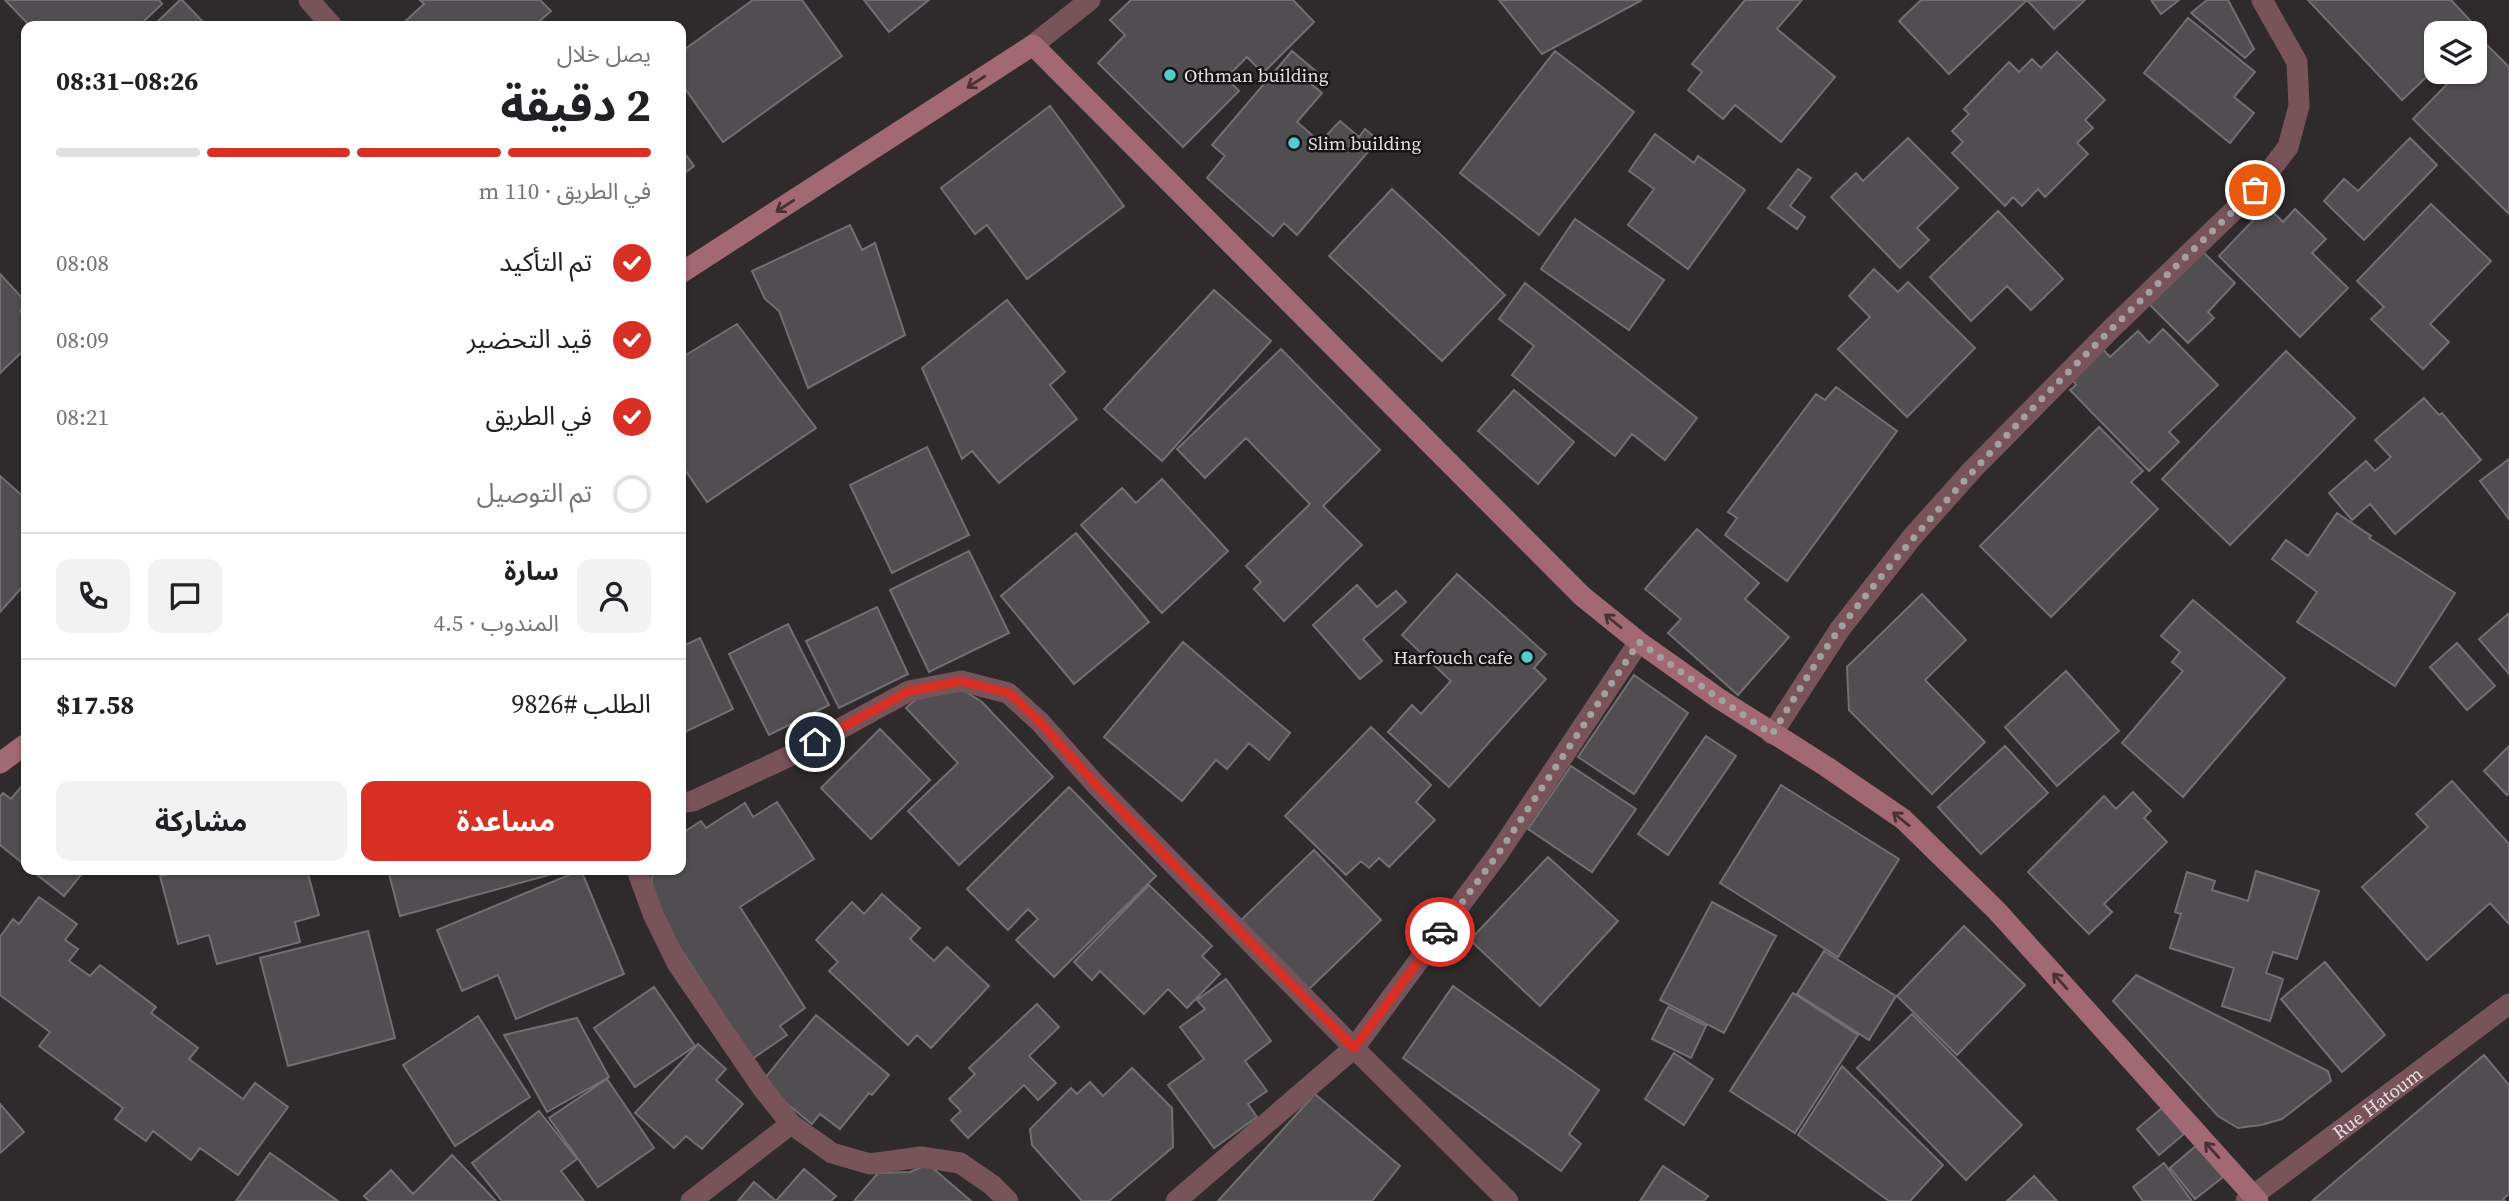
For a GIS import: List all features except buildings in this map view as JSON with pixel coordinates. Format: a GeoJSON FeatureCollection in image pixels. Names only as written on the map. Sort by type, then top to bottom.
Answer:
{"type":"FeatureCollection","features":[{"type":"Feature","properties":{"kind":"street"},"geometry":{"type":"LineString","coordinates":[[309,0],[328,21]]}},
{"type":"Feature","properties":{"kind":"street"},"geometry":{"type":"LineString","coordinates":[[686,270],[1033,45],[1090,0]]}},
{"type":"Feature","properties":{"kind":"street"},"geometry":{"type":"LineString","coordinates":[[1772,734],[1840,629],[1913,536],[1973,469],[2255,190],[2288,147],[2299,106],[2297,62],[2262,0]]}},
{"type":"Feature","properties":{"kind":"street"},"geometry":{"type":"LineString","coordinates":[[1033,45],[1573,586],[1639,642],[1718,698],[1826,766],[1903,819],[1997,911],[2252,1199]]}},
{"type":"Feature","properties":{"kind":"street"},"geometry":{"type":"LineString","coordinates":[[1176,1201],[1354,1048],[1498,854],[1639,642]]}},
{"type":"Feature","properties":{"kind":"street"},"geometry":{"type":"LineString","coordinates":[[686,802],[792,755],[909,691],[961,681],[1009,693],[1354,1048],[1508,1201]]}},
{"type":"Feature","properties":{"kind":"street"},"geometry":{"type":"LineString","coordinates":[[0,763],[21,748]]}},
{"type":"Feature","properties":{"kind":"street"},"geometry":{"type":"LineString","coordinates":[[639,875],[653,914],[677,963],[763,1089],[791,1124],[832,1153],[870,1164],[921,1157],[960,1163],[992,1185],[1008,1201]]}},
{"type":"Feature","properties":{"kind":"street","name":"Rue Hatoum"},"geometry":{"type":"LineString","coordinates":[[2252,1199],[2509,1004]]}},
{"type":"Feature","properties":{"kind":"street"},"geometry":{"type":"LineString","coordinates":[[691,1201],[791,1124]]}},
{"type":"Feature","properties":{"kind":"way so far"},"geometry":{"type":"LineString","coordinates":[[1440,932],[1498,854],[1639,642],[1772,734],[1840,629],[1913,536],[1973,469],[2255,190]]}},
{"type":"Feature","properties":{"kind":"place","name":"Othman building"},"geometry":{"type":"Point","coordinates":[1170,75]}},
{"type":"Feature","properties":{"kind":"place","name":"Slim building"},"geometry":{"type":"Point","coordinates":[1294,143]}},
{"type":"Feature","properties":{"kind":"place","name":"Harfouch cafe"},"geometry":{"type":"Point","coordinates":[1527,657]}},
{"type":"Feature","properties":{"kind":"route"},"geometry":{"type":"LineString","coordinates":[[815,742],[909,691],[961,681],[1009,693],[1354,1048],[1440,932]]}}]}
